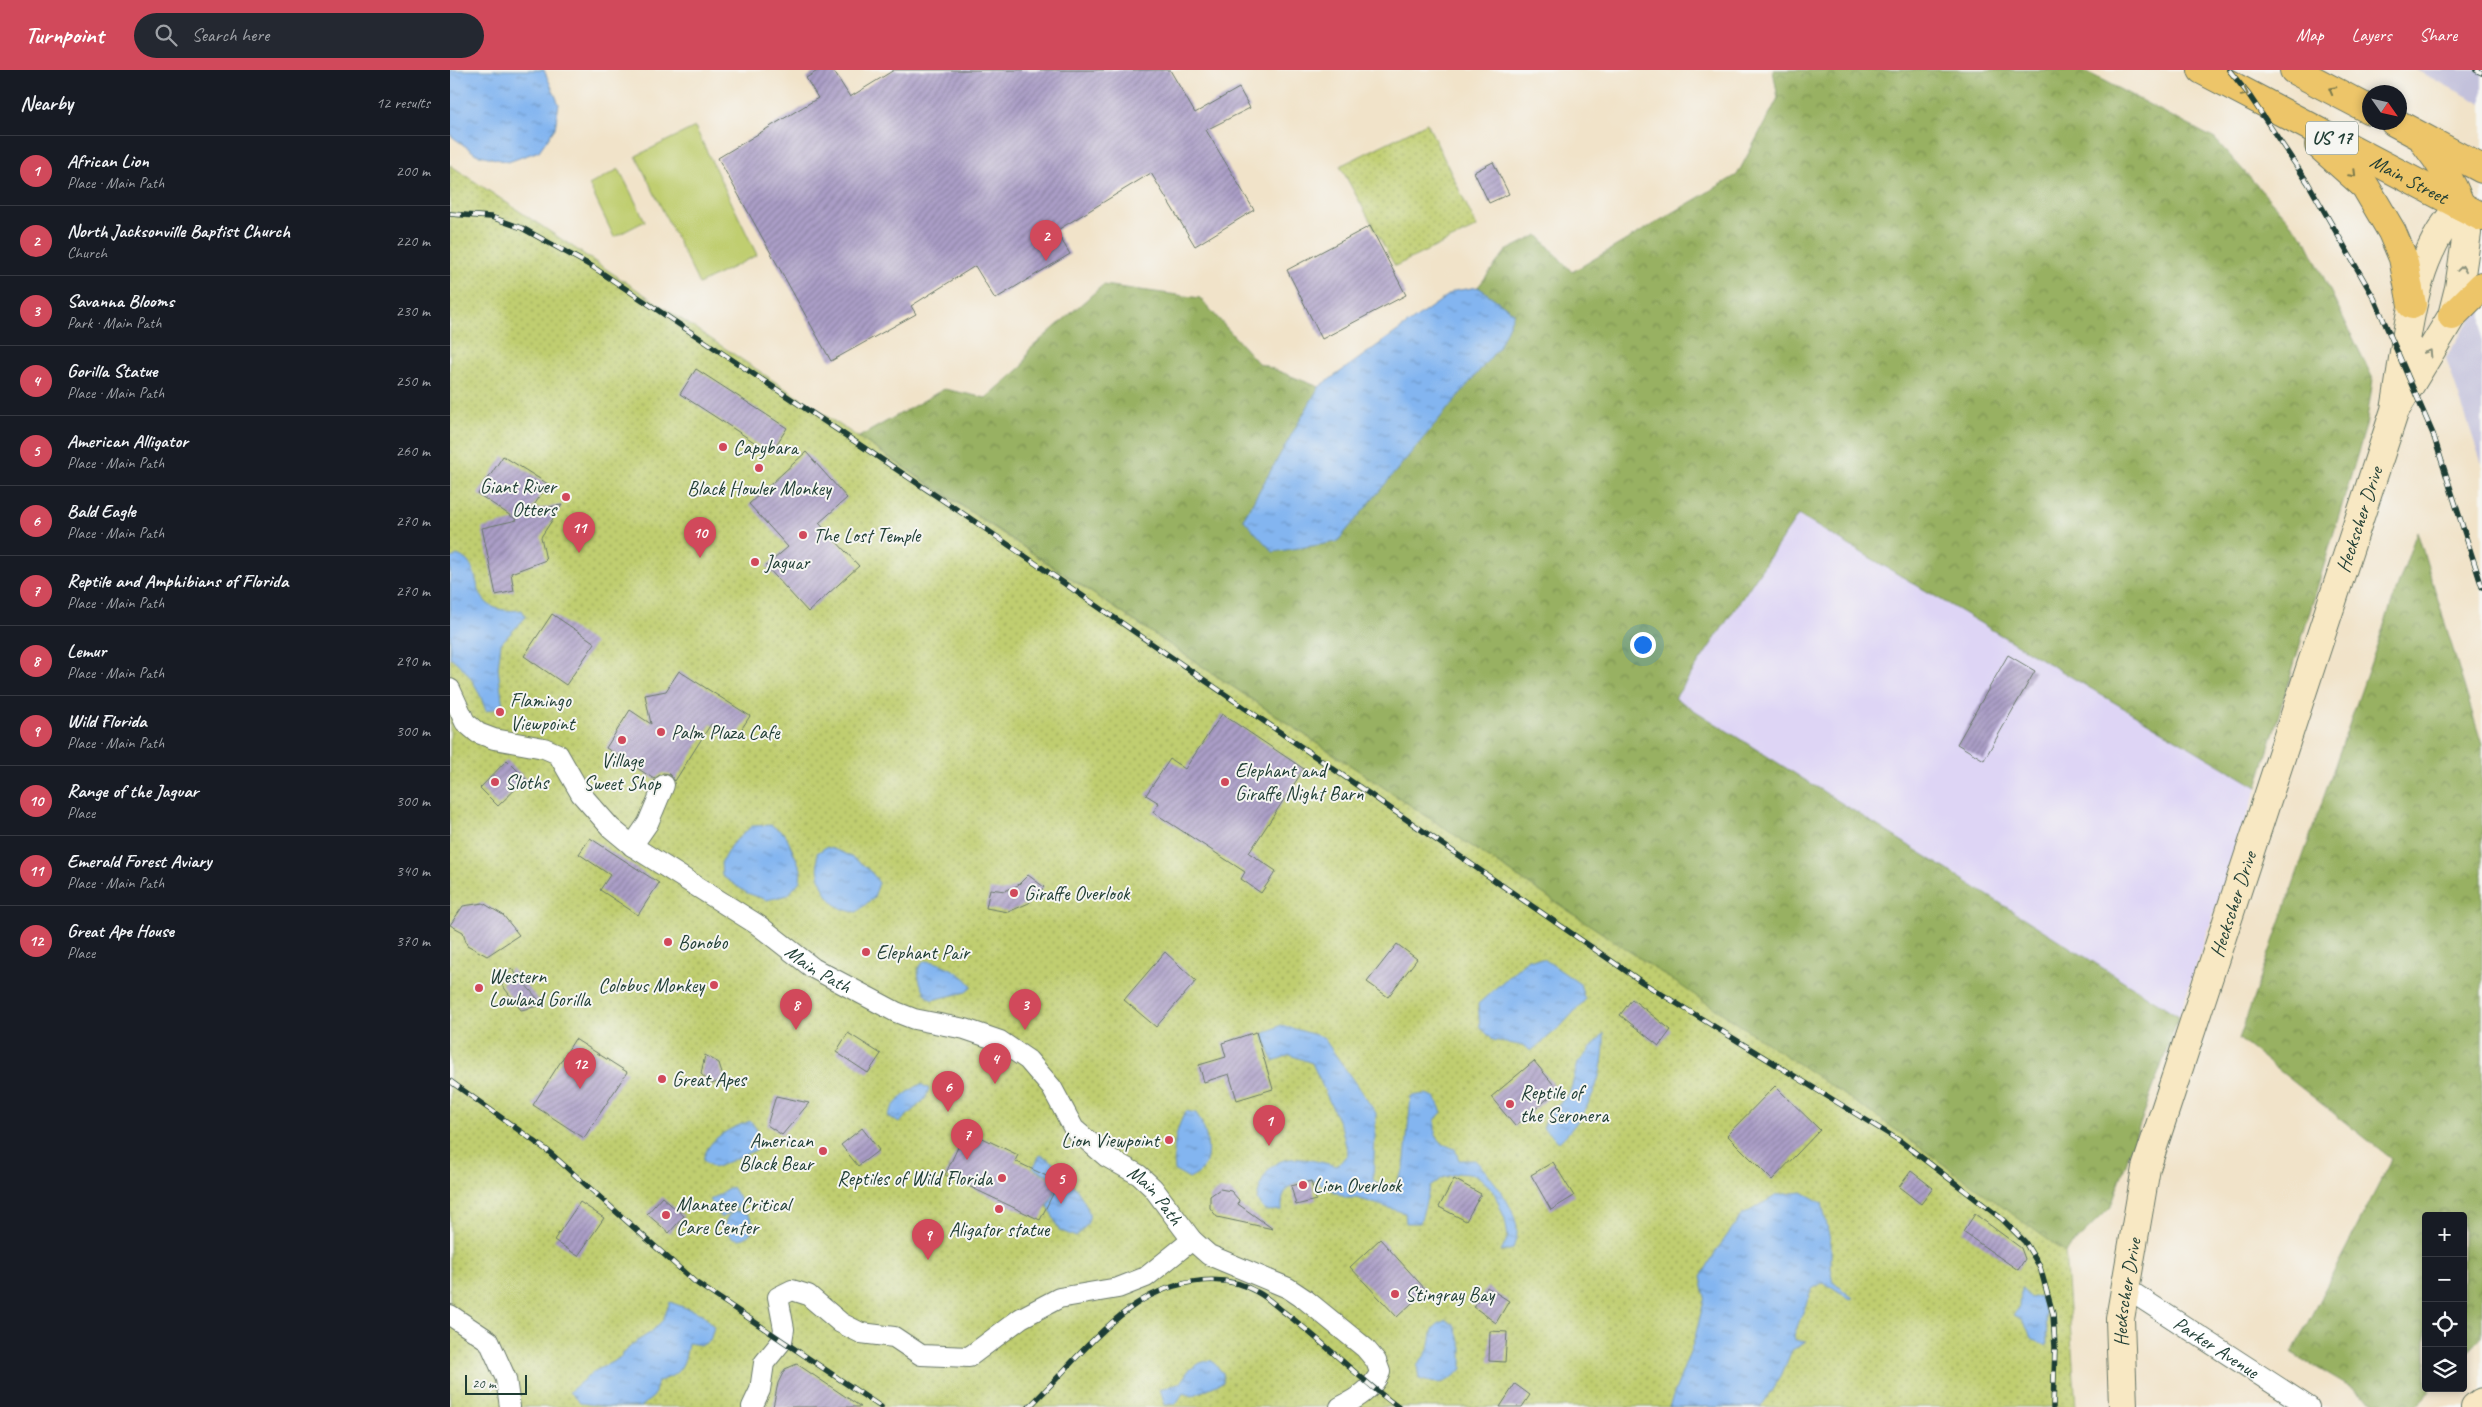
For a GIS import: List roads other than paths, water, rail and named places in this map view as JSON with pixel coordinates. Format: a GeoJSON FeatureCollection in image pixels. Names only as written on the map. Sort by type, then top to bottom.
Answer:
{"type":"FeatureCollection","features":[{"type":"Feature","properties":{"kind":"main road","name":"Main Street"},"geometry":{"type":"LineString","coordinates":[[2202,70],[2475,208]]}},
{"type":"Feature","properties":{"kind":"main road","name":"US 17"},"geometry":{"type":"LineString","coordinates":[[2294,70],[2362,106]]}},
{"type":"Feature","properties":{"kind":"main road"},"geometry":{"type":"LineString","coordinates":[[2276,108],[2348,168],[2365,186],[2392,232],[2403,258],[2412,305]]}},
{"type":"Feature","properties":{"kind":"main road"},"geometry":{"type":"LineString","coordinates":[[2407,129],[2482,169]]}},
{"type":"Feature","properties":{"kind":"main road"},"geometry":{"type":"LineString","coordinates":[[2420,136],[2444,166],[2452,183],[2475,208]]}},
{"type":"Feature","properties":{"kind":"main road","name":"Heckscher Drive"},"geometry":{"type":"LineString","coordinates":[[2124,1407],[2120,1319],[2146,1168],[2395,410],[2412,305],[2434,241],[2447,219],[2475,208]]}},
{"type":"Feature","properties":{"kind":"main road","name":"Heckscher Drive"},"geometry":{"type":"LineString","coordinates":[[2395,410],[2452,316],[2459,288],[2467,233],[2475,208]]}},
{"type":"Feature","properties":{"kind":"main road"},"geometry":{"type":"LineString","coordinates":[[2452,316],[2482,286]]}},
{"type":"Feature","properties":{"kind":"main road"},"geometry":{"type":"LineString","coordinates":[[2475,1407],[2482,1402]]}},
{"type":"Feature","properties":{"kind":"street","name":"Main Path"},"geometry":{"type":"LineString","coordinates":[[450,689],[465,722],[478,733],[494,739],[544,748],[558,754],[581,794],[611,828],[632,846],[758,925],[813,968],[896,1012],[914,1019],[965,1029],[1000,1041],[1028,1060],[1052,1088],[1074,1129],[1107,1157],[1139,1175],[1153,1188],[1192,1240],[1209,1255],[1288,1288],[1318,1308],[1364,1348],[1376,1361],[1380,1372],[1377,1379],[1362,1396],[1340,1407]]}},
{"type":"Feature","properties":{"kind":"street"},"geometry":{"type":"LineString","coordinates":[[632,846],[648,824],[664,786]]}},
{"type":"Feature","properties":{"kind":"street","name":"Main Path"},"geometry":{"type":"LineString","coordinates":[[752,1407],[760,1390],[764,1363],[782,1341],[784,1329],[778,1297],[792,1290],[808,1295],[841,1323],[861,1333],[894,1337],[921,1355],[969,1356],[1021,1318],[1059,1298],[1118,1288],[1146,1276],[1192,1240]]}},
{"type":"Feature","properties":{"kind":"street","name":"Parker Avenue"},"geometry":{"type":"LineString","coordinates":[[2124,1287],[2309,1407]]}},
{"type":"Feature","properties":{"kind":"street"},"geometry":{"type":"LineString","coordinates":[[450,1315],[489,1341],[506,1379],[510,1407]]}},
{"type":"Feature","properties":{"kind":"water"},"geometry":{"type":"Polygon","coordinates":[[[450,70],[544,70],[559,104],[555,128],[539,151],[508,162],[476,154],[450,135],[450,70]]]}},
{"type":"Feature","properties":{"kind":"water"},"geometry":{"type":"Polygon","coordinates":[[[1478,287],[1514,313],[1499,347],[1337,542],[1273,552],[1243,519],[1319,387],[1454,291],[1478,287]]]}},
{"type":"Feature","properties":{"kind":"water"},"geometry":{"type":"Polygon","coordinates":[[[457,555],[467,561],[483,598],[490,605],[503,610],[522,610],[526,617],[501,643],[498,668],[503,707],[486,711],[472,681],[450,657],[450,559],[457,555]]]}},
{"type":"Feature","properties":{"kind":"water"},"geometry":{"type":"Polygon","coordinates":[[[771,825],[785,834],[801,869],[800,881],[788,895],[767,900],[747,893],[722,876],[721,863],[731,845],[752,826],[771,825]]]}},
{"type":"Feature","properties":{"kind":"water"},"geometry":{"type":"Polygon","coordinates":[[[826,847],[856,860],[875,876],[879,883],[874,897],[857,912],[838,906],[825,892],[821,883],[817,853],[826,847]]]}},
{"type":"Feature","properties":{"kind":"water"},"geometry":{"type":"Polygon","coordinates":[[[1528,959],[1544,959],[1580,984],[1585,1000],[1560,1027],[1531,1051],[1524,1046],[1493,1040],[1480,1027],[1478,1004],[1528,959]]]}},
{"type":"Feature","properties":{"kind":"water"},"geometry":{"type":"Polygon","coordinates":[[[924,961],[944,965],[964,977],[972,987],[966,992],[932,1000],[924,990],[919,978],[918,969],[924,961]]]}},
{"type":"Feature","properties":{"kind":"water"},"geometry":{"type":"Polygon","coordinates":[[[1281,1025],[1323,1037],[1376,1113],[1373,1180],[1380,1186],[1395,1184],[1404,1169],[1411,1096],[1426,1094],[1435,1097],[1442,1112],[1435,1120],[1435,1135],[1443,1144],[1455,1149],[1459,1160],[1475,1160],[1502,1194],[1513,1214],[1516,1224],[1517,1235],[1513,1249],[1501,1252],[1508,1237],[1505,1219],[1493,1190],[1477,1175],[1458,1173],[1442,1178],[1430,1187],[1420,1223],[1406,1223],[1405,1213],[1357,1198],[1346,1198],[1315,1181],[1294,1184],[1286,1191],[1282,1202],[1282,1210],[1265,1211],[1257,1200],[1261,1183],[1268,1171],[1276,1164],[1285,1160],[1296,1159],[1337,1166],[1348,1154],[1342,1129],[1312,1063],[1290,1055],[1273,1061],[1263,1034],[1281,1025]]]}},
{"type":"Feature","properties":{"kind":"water"},"geometry":{"type":"Polygon","coordinates":[[[1604,1033],[1602,1063],[1594,1092],[1579,1119],[1559,1142],[1543,1128],[1547,1118],[1570,1092],[1578,1063],[1604,1033]]]}},
{"type":"Feature","properties":{"kind":"water"},"geometry":{"type":"Polygon","coordinates":[[[921,1084],[929,1089],[925,1099],[899,1123],[888,1116],[893,1106],[902,1097],[921,1084]]]}},
{"type":"Feature","properties":{"kind":"water"},"geometry":{"type":"Polygon","coordinates":[[[1186,1111],[1196,1113],[1200,1119],[1208,1149],[1202,1170],[1189,1179],[1175,1171],[1174,1163],[1174,1147],[1177,1133],[1186,1111]]]}},
{"type":"Feature","properties":{"kind":"water"},"geometry":{"type":"Polygon","coordinates":[[[750,1121],[758,1134],[758,1149],[714,1168],[703,1160],[710,1145],[721,1135],[750,1121]]]}},
{"type":"Feature","properties":{"kind":"water"},"geometry":{"type":"Polygon","coordinates":[[[1040,1155],[1053,1163],[1061,1171],[1076,1189],[1087,1207],[1089,1220],[1076,1237],[1059,1230],[1048,1206],[1060,1181],[1033,1168],[1040,1155]]]}},
{"type":"Feature","properties":{"kind":"water","name":"Manatee Critical Care Center"},"geometry":{"type":"Polygon","coordinates":[[[732,1187],[743,1204],[721,1218],[710,1200],[732,1187]]]}},
{"type":"Feature","properties":{"kind":"water"},"geometry":{"type":"Polygon","coordinates":[[[1802,1192],[1822,1203],[1831,1244],[1831,1268],[1834,1283],[1853,1298],[1850,1300],[1832,1287],[1822,1283],[1812,1289],[1794,1335],[1795,1340],[1807,1342],[1792,1350],[1781,1376],[1761,1407],[1669,1407],[1694,1341],[1705,1297],[1701,1277],[1716,1251],[1741,1216],[1777,1195],[1802,1192]]]}},
{"type":"Feature","properties":{"kind":"water","name":"Manatee Critical Care Center"},"geometry":{"type":"Polygon","coordinates":[[[739,1211],[749,1215],[753,1225],[749,1235],[739,1239],[729,1235],[725,1225],[729,1215],[739,1211]]]}},
{"type":"Feature","properties":{"kind":"water"},"geometry":{"type":"Polygon","coordinates":[[[2021,1288],[2030,1298],[2040,1296],[2046,1314],[2047,1345],[2031,1339],[2025,1325],[2013,1315],[2020,1307],[2021,1288]]]}},
{"type":"Feature","properties":{"kind":"water"},"geometry":{"type":"Polygon","coordinates":[[[670,1302],[702,1314],[714,1327],[710,1341],[701,1345],[688,1343],[681,1368],[672,1376],[658,1381],[654,1396],[641,1407],[609,1407],[580,1403],[569,1392],[593,1372],[618,1359],[633,1344],[651,1332],[663,1320],[670,1302]]]}},
{"type":"Feature","properties":{"kind":"water"},"geometry":{"type":"Polygon","coordinates":[[[1446,1320],[1454,1325],[1462,1348],[1462,1369],[1452,1378],[1443,1382],[1438,1383],[1419,1379],[1417,1366],[1429,1348],[1433,1330],[1437,1325],[1446,1320]]]}},
{"type":"Feature","properties":{"kind":"water"},"geometry":{"type":"Polygon","coordinates":[[[1211,1360],[1223,1373],[1223,1382],[1192,1396],[1183,1393],[1176,1404],[1165,1405],[1160,1389],[1180,1383],[1188,1371],[1200,1363],[1211,1360]]]}},
{"type":"Feature","properties":{"kind":"railway"},"geometry":{"type":"LineString","coordinates":[[2229,70],[2249,95],[2308,183],[2374,298],[2433,434],[2482,587]]}},
{"type":"Feature","properties":{"kind":"railway"},"geometry":{"type":"LineString","coordinates":[[2476,70],[2482,73]]}},
{"type":"Feature","properties":{"kind":"railway"},"geometry":{"type":"LineString","coordinates":[[450,214],[491,217],[522,228],[593,267],[974,521],[1642,982],[1900,1141],[2002,1219],[2025,1242],[2040,1267],[2053,1314],[2055,1347],[2053,1407]]}},
{"type":"Feature","properties":{"kind":"railway"},"geometry":{"type":"LineString","coordinates":[[450,1081],[548,1151],[695,1282],[881,1407]]}},
{"type":"Feature","properties":{"kind":"railway"},"geometry":{"type":"LineString","coordinates":[[1029,1407],[1102,1331],[1129,1309],[1158,1292],[1175,1286],[1209,1280],[1242,1285],[1264,1296],[1398,1407]]}},
{"type":"Feature","properties":{"kind":"place","name":"North Jacksonville Baptist Church"},"geometry":{"type":"Point","coordinates":[1046,261]}},
{"type":"Feature","properties":{"kind":"place","name":"Capybara"},"geometry":{"type":"Point","coordinates":[723,447]}},
{"type":"Feature","properties":{"kind":"place","name":"Black Howler Monkey"},"geometry":{"type":"Point","coordinates":[759,468]}},
{"type":"Feature","properties":{"kind":"place","name":"Giant River Otters"},"geometry":{"type":"Point","coordinates":[566,497]}},
{"type":"Feature","properties":{"kind":"place","name":"The Lost Temple"},"geometry":{"type":"Point","coordinates":[803,535]}},
{"type":"Feature","properties":{"kind":"place","name":"Emerald Forest Aviary"},"geometry":{"type":"Point","coordinates":[579,553]}},
{"type":"Feature","properties":{"kind":"place","name":"Range of the Jaguar"},"geometry":{"type":"Point","coordinates":[700,558]}},
{"type":"Feature","properties":{"kind":"place","name":"Jaguar"},"geometry":{"type":"Point","coordinates":[755,562]}},
{"type":"Feature","properties":{"kind":"place","name":"Flamingo Viewpoint"},"geometry":{"type":"Point","coordinates":[500,712]}},
{"type":"Feature","properties":{"kind":"place","name":"Palm Plaza Cafe"},"geometry":{"type":"Point","coordinates":[661,732]}},
{"type":"Feature","properties":{"kind":"place","name":"Village Sweet Shop"},"geometry":{"type":"Point","coordinates":[622,740]}},
{"type":"Feature","properties":{"kind":"place","name":"Sloths"},"geometry":{"type":"Point","coordinates":[495,782]}},
{"type":"Feature","properties":{"kind":"place","name":"Elephant and Giraffe Night Barn"},"geometry":{"type":"Point","coordinates":[1225,782]}},
{"type":"Feature","properties":{"kind":"place","name":"Giraffe Overlook"},"geometry":{"type":"Point","coordinates":[1014,893]}},
{"type":"Feature","properties":{"kind":"place","name":"Bonobo"},"geometry":{"type":"Point","coordinates":[668,942]}},
{"type":"Feature","properties":{"kind":"place","name":"Elephant Pair"},"geometry":{"type":"Point","coordinates":[866,952]}},
{"type":"Feature","properties":{"kind":"place","name":"Colobus Monkey"},"geometry":{"type":"Point","coordinates":[714,985]}},
{"type":"Feature","properties":{"kind":"place","name":"Western Lowland Gorilla"},"geometry":{"type":"Point","coordinates":[479,988]}},
{"type":"Feature","properties":{"kind":"place","name":"Lemur"},"geometry":{"type":"Point","coordinates":[796,1030]}},
{"type":"Feature","properties":{"kind":"place","name":"Savanna Blooms"},"geometry":{"type":"Point","coordinates":[1025,1030]}},
{"type":"Feature","properties":{"kind":"place","name":"Great Apes"},"geometry":{"type":"Point","coordinates":[662,1079]}},
{"type":"Feature","properties":{"kind":"place","name":"Gorilla Statue"},"geometry":{"type":"Point","coordinates":[995,1084]}},
{"type":"Feature","properties":{"kind":"place","name":"Great Ape House"},"geometry":{"type":"Point","coordinates":[580,1089]}},
{"type":"Feature","properties":{"kind":"place","name":"Reptile of the Seronera"},"geometry":{"type":"Point","coordinates":[1510,1104]}},
{"type":"Feature","properties":{"kind":"place","name":"Bald Eagle"},"geometry":{"type":"Point","coordinates":[948,1112]}},
{"type":"Feature","properties":{"kind":"place","name":"Lion Viewpoint"},"geometry":{"type":"Point","coordinates":[1169,1140]}},
{"type":"Feature","properties":{"kind":"place","name":"African Lion"},"geometry":{"type":"Point","coordinates":[1269,1146]}},
{"type":"Feature","properties":{"kind":"place","name":"American Black Bear"},"geometry":{"type":"Point","coordinates":[823,1151]}},
{"type":"Feature","properties":{"kind":"place","name":"Reptile and Amphibians of Florida"},"geometry":{"type":"Point","coordinates":[967,1160]}},
{"type":"Feature","properties":{"kind":"place","name":"Reptiles of Wild Florida"},"geometry":{"type":"Point","coordinates":[1002,1178]}},
{"type":"Feature","properties":{"kind":"place","name":"Lion Overlook"},"geometry":{"type":"Point","coordinates":[1303,1185]}},
{"type":"Feature","properties":{"kind":"place","name":"American Alligator"},"geometry":{"type":"Point","coordinates":[1061,1204]}},
{"type":"Feature","properties":{"kind":"place","name":"Aligator statue"},"geometry":{"type":"Point","coordinates":[999,1209]}},
{"type":"Feature","properties":{"kind":"place","name":"Manatee Critical Care Center"},"geometry":{"type":"Point","coordinates":[666,1215]}},
{"type":"Feature","properties":{"kind":"place","name":"Wild Florida"},"geometry":{"type":"Point","coordinates":[928,1260]}},
{"type":"Feature","properties":{"kind":"place","name":"Stingray Bay"},"geometry":{"type":"Point","coordinates":[1395,1294]}}]}
